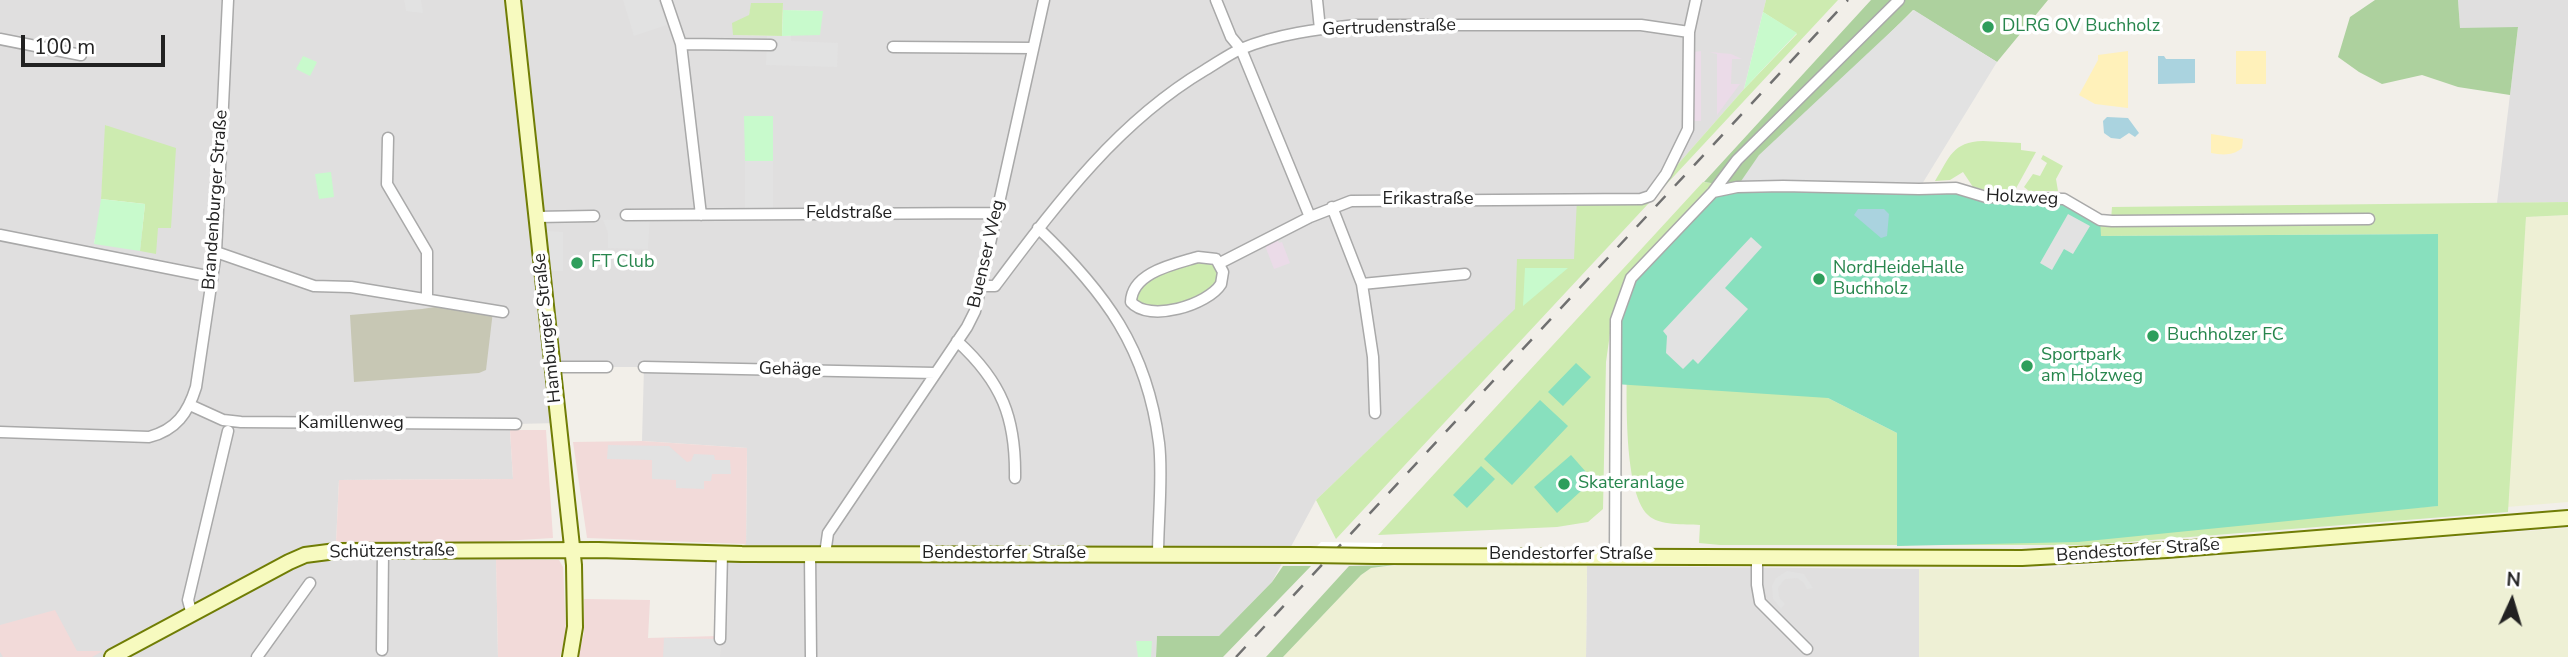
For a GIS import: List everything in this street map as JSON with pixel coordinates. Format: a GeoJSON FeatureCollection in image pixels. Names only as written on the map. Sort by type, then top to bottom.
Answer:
{"type":"FeatureCollection","features":[{"type":"Feature","properties":{"kind":"street","name":"Brandenburger Straße"},"geometry":{"type":"LineString","coordinates":[[0,432],[149,437],[174,427],[190,405],[196,387],[216,251],[228,0]]}},
{"type":"Feature","properties":{"kind":"street","name":"Hamburger Straße"},"geometry":{"type":"LineString","coordinates":[[513,0],[572,550],[576,614],[570,657]]}},
{"type":"Feature","properties":{"kind":"street"},"geometry":{"type":"LineString","coordinates":[[666,0],[681,44],[701,215]]}},
{"type":"Feature","properties":{"kind":"street","name":"Buenser Weg"},"geometry":{"type":"LineString","coordinates":[[811,657],[818,554],[828,533],[975,311],[1044,0]]}},
{"type":"Feature","properties":{"kind":"street"},"geometry":{"type":"LineString","coordinates":[[1216,0],[1231,37],[1241,49],[1310,217]]}},
{"type":"Feature","properties":{"kind":"street"},"geometry":{"type":"LineString","coordinates":[[1317,0],[1320,29]]}},
{"type":"Feature","properties":{"kind":"street"},"geometry":{"type":"LineString","coordinates":[[1689,32],[1696,0]]}},
{"type":"Feature","properties":{"kind":"street"},"geometry":{"type":"LineString","coordinates":[[1615,555],[1616,320],[1631,278],[1713,192],[1737,160],[1899,0]]}},
{"type":"Feature","properties":{"kind":"street","name":"Gertrudenstraße"},"geometry":{"type":"LineString","coordinates":[[980,286],[995,286],[1090,164],[1139,116],[1187,81],[1241,49],[1320,29],[1356,25],[1641,25],[1689,32]]}},
{"type":"Feature","properties":{"kind":"street","name":"Erikastraße"},"geometry":{"type":"LineString","coordinates":[[1114,313],[1131,302],[1133,290],[1143,278],[1172,265],[1208,257],[1220,263],[1310,217],[1351,201],[1641,199],[1650,196],[1666,174],[1689,129],[1689,32]]}},
{"type":"Feature","properties":{"kind":"street"},"geometry":{"type":"LineString","coordinates":[[0,39],[80,55]]}},
{"type":"Feature","properties":{"kind":"street"},"geometry":{"type":"LineString","coordinates":[[681,44],[771,45]]}},
{"type":"Feature","properties":{"kind":"street"},"geometry":{"type":"LineString","coordinates":[[893,47],[1033,48]]}},
{"type":"Feature","properties":{"kind":"street"},"geometry":{"type":"LineString","coordinates":[[388,138],[387,184],[427,253],[427,298]]}},
{"type":"Feature","properties":{"kind":"street","name":"Holzweg"},"geometry":{"type":"LineString","coordinates":[[1713,192],[1737,187],[1783,186],[1919,190],[1956,188],[1986,197],[2064,199],[2100,220],[2112,221],[2369,219]]}},
{"type":"Feature","properties":{"kind":"street"},"geometry":{"type":"LineString","coordinates":[[1332,207],[1362,285],[1373,357],[1375,413]]}},
{"type":"Feature","properties":{"kind":"street","name":"Feldstraße"},"geometry":{"type":"LineString","coordinates":[[626,215],[997,213]]}},
{"type":"Feature","properties":{"kind":"street"},"geometry":{"type":"LineString","coordinates":[[536,217],[594,216]]}},
{"type":"Feature","properties":{"kind":"street"},"geometry":{"type":"LineString","coordinates":[[1038,228],[1077,265],[1114,313],[1134,348],[1149,390],[1159,444],[1158,555]]}},
{"type":"Feature","properties":{"kind":"street"},"geometry":{"type":"LineString","coordinates":[[0,235],[212,277]]}},
{"type":"Feature","properties":{"kind":"street"},"geometry":{"type":"LineString","coordinates":[[216,251],[314,286],[351,287],[503,312]]}},
{"type":"Feature","properties":{"kind":"street"},"geometry":{"type":"LineString","coordinates":[[1131,302],[1144,311],[1162,312],[1209,297],[1218,290],[1223,278],[1220,263]]}},
{"type":"Feature","properties":{"kind":"street"},"geometry":{"type":"LineString","coordinates":[[1362,285],[1465,274]]}},
{"type":"Feature","properties":{"kind":"street"},"geometry":{"type":"LineString","coordinates":[[957,341],[990,376],[1006,403],[1013,430],[1015,478]]}},
{"type":"Feature","properties":{"kind":"street"},"geometry":{"type":"LineString","coordinates":[[552,367],[607,367]]}},
{"type":"Feature","properties":{"kind":"street","name":"Gehäge"},"geometry":{"type":"LineString","coordinates":[[644,367],[935,373]]}},
{"type":"Feature","properties":{"kind":"street","name":"Kamillenweg"},"geometry":{"type":"LineString","coordinates":[[190,405],[223,420],[241,422],[516,425]]}},
{"type":"Feature","properties":{"kind":"street"},"geometry":{"type":"LineString","coordinates":[[192,615],[188,600],[228,431]]}},
{"type":"Feature","properties":{"kind":"street","name":"Bendestorfer Straße"},"geometry":{"type":"LineString","coordinates":[[572,550],[818,554],[2022,558],[2095,555],[2568,518]]}},
{"type":"Feature","properties":{"kind":"street","name":"Schützenstraße"},"geometry":{"type":"LineString","coordinates":[[112,657],[305,555],[336,551],[572,550]]}},
{"type":"Feature","properties":{"kind":"street"},"geometry":{"type":"LineString","coordinates":[[382,650],[383,551]]}},
{"type":"Feature","properties":{"kind":"street"},"geometry":{"type":"LineString","coordinates":[[720,639],[722,553]]}},
{"type":"Feature","properties":{"kind":"street"},"geometry":{"type":"LineString","coordinates":[[1757,556],[1760,602],[1807,649]]}},
{"type":"Feature","properties":{"kind":"street"},"geometry":{"type":"LineString","coordinates":[[257,657],[310,583]]}},
{"type":"Feature","properties":{"kind":"shaded area"},"geometry":{"type":"Polygon","coordinates":[[[0,0],[1766,0],[1744,89],[1650,196],[1516,309],[1316,500],[1272,582],[1219,636],[1157,636],[1156,657],[720,657],[722,553],[746,544],[747,448],[642,441],[644,367],[553,367],[559,423],[516,424],[510,430],[513,479],[339,480],[336,544],[496,550],[498,657],[0,657],[0,0]],[[752,3],[749,15],[733,35],[790,36],[823,11],[783,10],[783,3],[752,3]],[[106,125],[100,217],[94,243],[158,228],[171,228],[106,125]]]}},
{"type":"Feature","properties":{"kind":"shaded area"},"geometry":{"type":"Polygon","coordinates":[[[404,0],[421,0],[423,13],[406,11],[404,0]]]}},
{"type":"Feature","properties":{"kind":"shaded area"},"geometry":{"type":"Polygon","coordinates":[[[623,0],[658,0],[667,25],[634,36],[623,0]]]}},
{"type":"Feature","properties":{"kind":"shaded area"},"geometry":{"type":"Polygon","coordinates":[[[2458,0],[2568,0],[2568,202],[2497,203],[2518,28],[2460,28],[2458,0]]]}},
{"type":"Feature","properties":{"kind":"shaded area"},"geometry":{"type":"Polygon","coordinates":[[[1914,10],[1997,62],[1919,189],[1737,187],[1759,155],[1914,10]]]}},
{"type":"Feature","properties":{"kind":"shaded area"},"geometry":{"type":"Polygon","coordinates":[[[767,36],[791,36],[791,41],[838,43],[837,67],[766,65],[767,36]]]}},
{"type":"Feature","properties":{"kind":"shaded area"},"geometry":{"type":"Polygon","coordinates":[[[1701,51],[1701,121],[1694,121],[1694,52],[1701,51]]]}},
{"type":"Feature","properties":{"kind":"shaded area"},"geometry":{"type":"Polygon","coordinates":[[[1709,52],[1731,54],[1742,59],[1732,59],[1731,84],[1740,84],[1717,115],[1717,54],[1709,52]]]}},
{"type":"Feature","properties":{"kind":"shaded area"},"geometry":{"type":"Polygon","coordinates":[[[745,161],[773,161],[773,209],[745,209],[745,161]]]}},
{"type":"Feature","properties":{"kind":"shaded area"},"geometry":{"type":"Polygon","coordinates":[[[2068,214],[2090,226],[2073,254],[2064,249],[2052,270],[2040,263],[2068,214]]]}},
{"type":"Feature","properties":{"kind":"shaded area"},"geometry":{"type":"Polygon","coordinates":[[[2568,215],[2568,502],[2507,507],[2526,217],[2568,215]]]}},
{"type":"Feature","properties":{"kind":"shaded area"},"geometry":{"type":"Polygon","coordinates":[[[650,219],[648,249],[608,248],[608,233],[603,220],[650,219]]]}},
{"type":"Feature","properties":{"kind":"shaded area"},"geometry":{"type":"Polygon","coordinates":[[[546,231],[563,232],[563,271],[551,271],[546,231]]]}},
{"type":"Feature","properties":{"kind":"shaded area"},"geometry":{"type":"Polygon","coordinates":[[[1751,237],[1762,247],[1725,288],[1748,309],[1698,364],[1693,359],[1683,369],[1666,353],[1667,336],[1663,331],[1751,237]]]}},
{"type":"Feature","properties":{"kind":"shaded area"},"geometry":{"type":"Polygon","coordinates":[[[1277,238],[1279,243],[1282,242],[1290,263],[1274,269],[1264,243],[1277,238]]]}},
{"type":"Feature","properties":{"kind":"shaded area"},"geometry":{"type":"Polygon","coordinates":[[[448,305],[493,311],[486,370],[479,373],[354,382],[350,315],[448,305]]]}},
{"type":"Feature","properties":{"kind":"shaded area"},"geometry":{"type":"Polygon","coordinates":[[[510,430],[546,430],[553,538],[434,545],[336,544],[339,480],[513,479],[510,430]]]}},
{"type":"Feature","properties":{"kind":"shaded area"},"geometry":{"type":"Polygon","coordinates":[[[642,441],[747,448],[746,544],[587,538],[573,442],[642,441]]]}},
{"type":"Feature","properties":{"kind":"shaded area"},"geometry":{"type":"Polygon","coordinates":[[[608,445],[669,446],[687,462],[691,461],[694,454],[714,455],[715,460],[730,460],[731,474],[712,474],[711,481],[704,481],[704,489],[676,488],[676,480],[652,479],[652,460],[607,459],[608,445]]]}},
{"type":"Feature","properties":{"kind":"shaded area"},"geometry":{"type":"Polygon","coordinates":[[[2568,528],[2568,657],[1919,657],[1919,569],[2033,569],[2568,528]]]}},
{"type":"Feature","properties":{"kind":"shaded area"},"geometry":{"type":"Polygon","coordinates":[[[496,559],[559,560],[563,567],[566,634],[560,657],[498,657],[496,559]]]}},
{"type":"Feature","properties":{"kind":"shaded area"},"geometry":{"type":"Polygon","coordinates":[[[1404,563],[1587,566],[1586,657],[1283,657],[1361,575],[1371,568],[1404,563]]]}},
{"type":"Feature","properties":{"kind":"shaded area"},"geometry":{"type":"Polygon","coordinates":[[[1587,566],[1919,569],[1919,657],[1586,657],[1587,566]]]}},
{"type":"Feature","properties":{"kind":"shaded area"},"geometry":{"type":"Polygon","coordinates":[[[1787,571],[1804,574],[1813,588],[1807,589],[1797,578],[1785,579],[1778,588],[1779,597],[1785,604],[1781,609],[1773,599],[1772,586],[1776,578],[1787,571]]]}},
{"type":"Feature","properties":{"kind":"shaded area"},"geometry":{"type":"Polygon","coordinates":[[[584,599],[650,600],[648,638],[718,636],[719,657],[578,657],[584,633],[584,599]]]}},
{"type":"Feature","properties":{"kind":"shaded area"},"geometry":{"type":"Polygon","coordinates":[[[55,610],[77,651],[103,651],[92,657],[3,657],[0,652],[0,625],[55,610]]]}},
{"type":"Feature","properties":{"kind":"shaded area"},"geometry":{"type":"Polygon","coordinates":[[[664,638],[720,639],[720,657],[663,657],[664,638]]]}},
{"type":"Feature","properties":{"kind":"green space"},"geometry":{"type":"Polygon","coordinates":[[[1766,0],[1838,0],[1336,539],[1316,500],[1515,309],[1517,259],[1574,259],[1577,199],[1650,196],[1744,89],[1797,34],[1763,12],[1766,0]]]}},
{"type":"Feature","properties":{"kind":"green space"},"geometry":{"type":"Polygon","coordinates":[[[1871,0],[2048,0],[1997,62],[1913,10],[1737,187],[1704,182],[1871,0]]]}},
{"type":"Feature","properties":{"kind":"green space"},"geometry":{"type":"Polygon","coordinates":[[[2375,0],[2458,0],[2460,28],[2518,27],[2510,95],[2458,87],[2422,75],[2382,84],[2359,72],[2338,57],[2350,17],[2375,0]]]}},
{"type":"Feature","properties":{"kind":"green space"},"geometry":{"type":"Polygon","coordinates":[[[751,3],[783,3],[782,36],[733,35],[732,23],[749,15],[751,3]]]}},
{"type":"Feature","properties":{"kind":"green space"},"geometry":{"type":"Polygon","coordinates":[[[783,10],[823,11],[820,35],[782,36],[783,10]]]}},
{"type":"Feature","properties":{"kind":"green space"},"geometry":{"type":"Polygon","coordinates":[[[1763,12],[1797,33],[1744,89],[1763,12]]]}},
{"type":"Feature","properties":{"kind":"green space"},"geometry":{"type":"Polygon","coordinates":[[[303,56],[317,62],[310,76],[296,69],[303,56]]]}},
{"type":"Feature","properties":{"kind":"green space"},"geometry":{"type":"Polygon","coordinates":[[[744,116],[773,116],[773,161],[745,161],[744,116]]]}},
{"type":"Feature","properties":{"kind":"green space"},"geometry":{"type":"Polygon","coordinates":[[[105,125],[176,148],[171,228],[158,228],[156,254],[140,251],[145,204],[101,199],[105,125]]]}},
{"type":"Feature","properties":{"kind":"green space"},"geometry":{"type":"Polygon","coordinates":[[[1983,141],[2021,143],[2021,150],[2036,152],[2014,192],[1994,192],[1973,187],[1963,172],[1950,180],[1935,181],[1953,152],[1965,144],[1983,141]]]}},
{"type":"Feature","properties":{"kind":"green space"},"geometry":{"type":"Polygon","coordinates":[[[2043,155],[2063,166],[2056,179],[2058,191],[2029,191],[2024,187],[2033,174],[2040,176],[2047,163],[2041,159],[2043,155]]]}},
{"type":"Feature","properties":{"kind":"green space"},"geometry":{"type":"Polygon","coordinates":[[[331,172],[334,197],[319,199],[315,174],[331,172]]]}},
{"type":"Feature","properties":{"kind":"green space"},"geometry":{"type":"Polygon","coordinates":[[[1703,182],[1737,187],[1628,276],[1613,312],[1606,362],[1603,509],[1588,522],[1557,527],[1378,535],[1703,182]]]}},
{"type":"Feature","properties":{"kind":"green space","name":"Sportpark am Holzweg"},"geometry":{"type":"Polygon","coordinates":[[[1737,187],[1919,189],[2064,199],[2100,220],[2101,236],[2438,234],[2438,506],[2078,542],[1897,546],[1897,433],[1828,398],[1615,384],[1616,320],[1631,278],[1713,192],[1737,187]]]}},
{"type":"Feature","properties":{"kind":"green space"},"geometry":{"type":"Polygon","coordinates":[[[101,199],[145,204],[140,251],[94,244],[101,199]]]}},
{"type":"Feature","properties":{"kind":"green space"},"geometry":{"type":"Polygon","coordinates":[[[2568,202],[2568,215],[2526,217],[2508,512],[2088,545],[1910,545],[2437,506],[2438,234],[2100,236],[2100,220],[2111,220],[2112,207],[2568,202]]]}},
{"type":"Feature","properties":{"kind":"green space"},"geometry":{"type":"Polygon","coordinates":[[[1208,257],[1223,272],[1209,297],[1151,312],[1131,296],[1143,278],[1208,257]]]}},
{"type":"Feature","properties":{"kind":"green space"},"geometry":{"type":"Polygon","coordinates":[[[1525,268],[1568,268],[1523,306],[1525,268]]]}},
{"type":"Feature","properties":{"kind":"green space"},"geometry":{"type":"Polygon","coordinates":[[[1748,310],[1828,398],[1897,433],[1897,545],[1699,543],[1700,525],[1672,524],[1653,519],[1640,502],[1630,461],[1627,350],[1748,310]]]}},
{"type":"Feature","properties":{"kind":"green space"},"geometry":{"type":"Polygon","coordinates":[[[1576,363],[1591,377],[1563,406],[1548,392],[1576,363]]]}},
{"type":"Feature","properties":{"kind":"green space"},"geometry":{"type":"Polygon","coordinates":[[[1540,400],[1568,426],[1512,485],[1484,459],[1540,400]]]}},
{"type":"Feature","properties":{"kind":"green space","name":"Skateranlage"},"geometry":{"type":"Polygon","coordinates":[[[1571,455],[1593,480],[1557,513],[1534,487],[1571,455]]]}},
{"type":"Feature","properties":{"kind":"green space"},"geometry":{"type":"Polygon","coordinates":[[[1481,466],[1495,479],[1467,508],[1453,495],[1481,466]]]}},
{"type":"Feature","properties":{"kind":"green space"},"geometry":{"type":"Polygon","coordinates":[[[1394,565],[1371,568],[1361,575],[1283,657],[1266,657],[1349,566],[1394,565]]]}},
{"type":"Feature","properties":{"kind":"green space"},"geometry":{"type":"Polygon","coordinates":[[[1283,566],[1311,566],[1223,657],[1156,657],[1157,636],[1219,636],[1272,582],[1283,566]]]}},
{"type":"Feature","properties":{"kind":"green space"},"geometry":{"type":"Polygon","coordinates":[[[1136,641],[1152,641],[1151,657],[1138,657],[1136,641]]]}},
{"type":"Feature","properties":{"kind":"sand"},"geometry":{"type":"Polygon","coordinates":[[[2128,51],[2128,108],[2095,104],[2079,95],[2098,60],[2098,55],[2128,51]]]}},
{"type":"Feature","properties":{"kind":"sand"},"geometry":{"type":"Polygon","coordinates":[[[2236,51],[2266,51],[2266,84],[2236,84],[2236,51]]]}},
{"type":"Feature","properties":{"kind":"sand"},"geometry":{"type":"Polygon","coordinates":[[[2211,134],[2243,139],[2242,148],[2231,154],[2211,153],[2211,134]]]}},
{"type":"Feature","properties":{"kind":"water"},"geometry":{"type":"Polygon","coordinates":[[[2158,56],[2164,56],[2166,59],[2195,59],[2195,83],[2158,84],[2158,56]]]}},
{"type":"Feature","properties":{"kind":"water"},"geometry":{"type":"Polygon","coordinates":[[[2107,117],[2128,118],[2139,133],[2135,137],[2129,133],[2120,139],[2111,138],[2104,133],[2103,121],[2107,117]]]}},
{"type":"Feature","properties":{"kind":"water"},"geometry":{"type":"Polygon","coordinates":[[[1858,209],[1884,209],[1889,214],[1887,236],[1881,238],[1854,215],[1858,209]]]}},
{"type":"Feature","properties":{"kind":"pier"},"geometry":{"type":"Polygon","coordinates":[[[1321,542],[1383,543],[1371,564],[1301,563],[1321,542]]]}},
{"type":"Feature","properties":{"kind":"railway"},"geometry":{"type":"LineString","coordinates":[[1236,657],[1848,0]]}},
{"type":"Feature","properties":{"kind":"place","name":"DLRG OV Buchholz"},"geometry":{"type":"Point","coordinates":[1988,27]}},
{"type":"Feature","properties":{"kind":"place","name":"FT Club"},"geometry":{"type":"Point","coordinates":[577,263]}},
{"type":"Feature","properties":{"kind":"place","name":"NordHeideHalle Buchholz"},"geometry":{"type":"Point","coordinates":[1819,279]}},
{"type":"Feature","properties":{"kind":"place","name":"Buchholzer FC"},"geometry":{"type":"Point","coordinates":[2153,336]}},
{"type":"Feature","properties":{"kind":"place","name":"Sportpark am Holzweg"},"geometry":{"type":"Point","coordinates":[2027,366]}},
{"type":"Feature","properties":{"kind":"place","name":"Skateranlage"},"geometry":{"type":"Point","coordinates":[1564,484]}}]}
